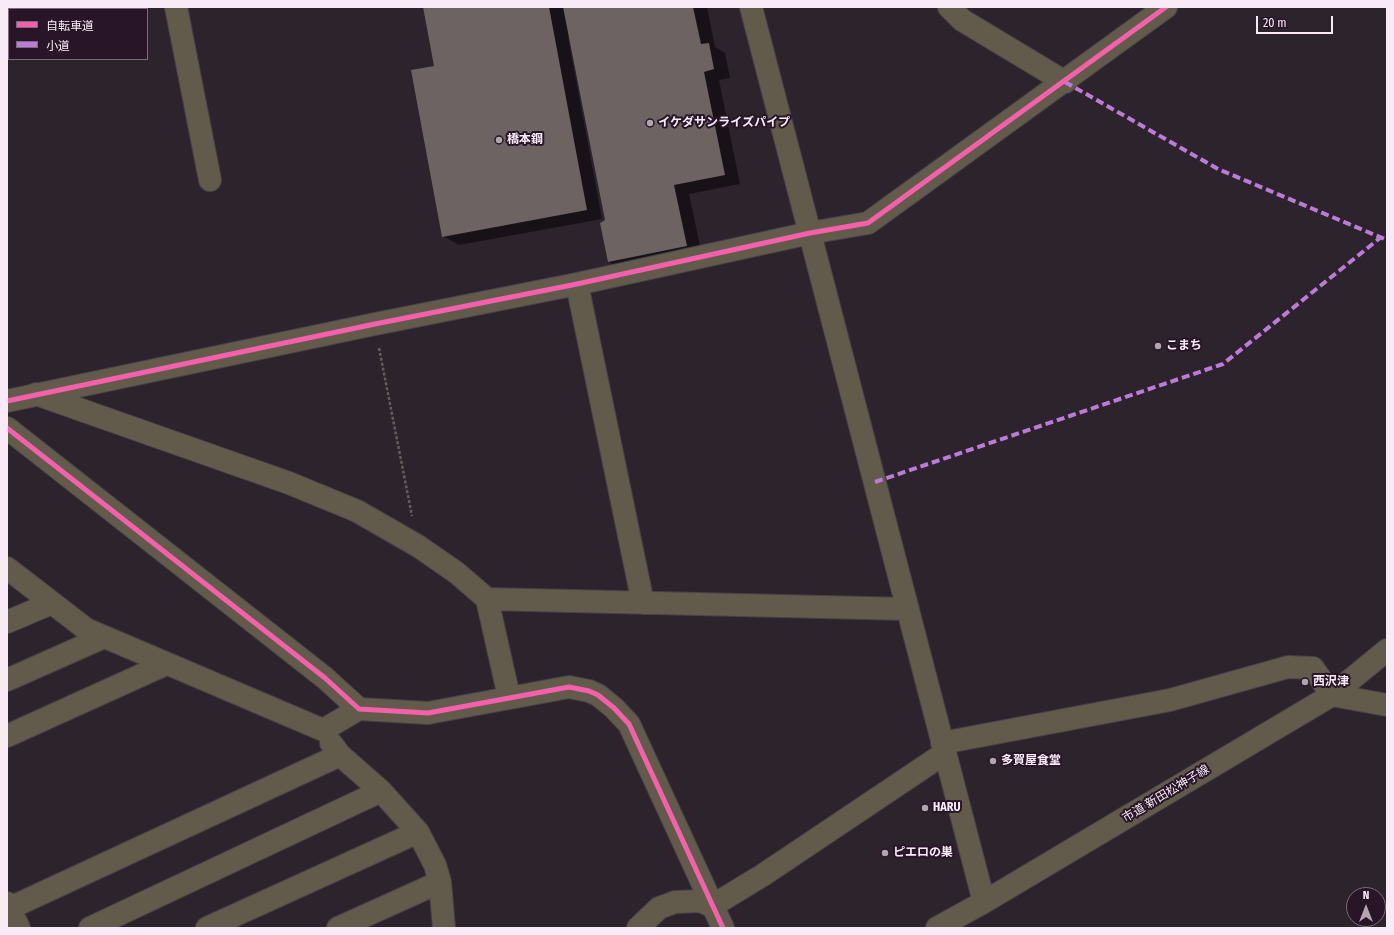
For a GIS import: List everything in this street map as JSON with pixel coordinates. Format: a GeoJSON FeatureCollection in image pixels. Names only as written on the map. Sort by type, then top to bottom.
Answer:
{"type":"FeatureCollection","features":[{"type":"Feature","properties":{"kind":"street"},"geometry":{"type":"LineString","coordinates":[[176,7],[210,180]]}},
{"type":"Feature","properties":{"kind":"street"},"geometry":{"type":"LineString","coordinates":[[751,7],[984,902]]}},
{"type":"Feature","properties":{"kind":"street"},"geometry":{"type":"LineString","coordinates":[[949,7],[962,20],[1065,82]]}},
{"type":"Feature","properties":{"kind":"street"},"geometry":{"type":"LineString","coordinates":[[7,401],[375,324],[577,284],[810,233],[868,223],[1065,82],[1166,7]]}},
{"type":"Feature","properties":{"kind":"street"},"geometry":{"type":"LineString","coordinates":[[577,284],[643,603]]}},
{"type":"Feature","properties":{"kind":"street"},"geometry":{"type":"LineString","coordinates":[[36,394],[289,482],[357,511],[418,546],[457,572],[487,599],[509,697]]}},
{"type":"Feature","properties":{"kind":"street"},"geometry":{"type":"LineString","coordinates":[[7,428],[325,678],[359,709]]}},
{"type":"Feature","properties":{"kind":"street"},"geometry":{"type":"LineString","coordinates":[[7,568],[86,629],[104,638],[323,730],[340,756],[381,791],[418,832],[435,865],[440,882],[444,928]]}},
{"type":"Feature","properties":{"kind":"street"},"geometry":{"type":"LineString","coordinates":[[487,599],[908,609]]}},
{"type":"Feature","properties":{"kind":"street"},"geometry":{"type":"LineString","coordinates":[[7,622],[52,604]]}},
{"type":"Feature","properties":{"kind":"street"},"geometry":{"type":"LineString","coordinates":[[7,680],[104,638]]}},
{"type":"Feature","properties":{"kind":"street","name":"市道 新田松神子線"},"geometry":{"type":"LineString","coordinates":[[937,928],[984,902],[1332,695],[1387,650]]}},
{"type":"Feature","properties":{"kind":"street"},"geometry":{"type":"LineString","coordinates":[[7,736],[166,664]]}},
{"type":"Feature","properties":{"kind":"street"},"geometry":{"type":"LineString","coordinates":[[712,906],[763,875],[944,748],[1170,700],[1288,667],[1313,668],[1332,695],[1387,705]]}},
{"type":"Feature","properties":{"kind":"street"},"geometry":{"type":"LineString","coordinates":[[323,730],[359,709],[428,713],[570,687],[589,690],[598,695],[614,708],[629,724],[723,928]]}},
{"type":"Feature","properties":{"kind":"street"},"geometry":{"type":"LineString","coordinates":[[19,928],[8,905],[340,756]]}},
{"type":"Feature","properties":{"kind":"street"},"geometry":{"type":"LineString","coordinates":[[90,928],[381,791]]}},
{"type":"Feature","properties":{"kind":"street"},"geometry":{"type":"LineString","coordinates":[[207,928],[418,832]]}},
{"type":"Feature","properties":{"kind":"street"},"geometry":{"type":"LineString","coordinates":[[338,928],[440,882]]}},
{"type":"Feature","properties":{"kind":"street"},"geometry":{"type":"LineString","coordinates":[[638,928],[659,908],[675,902],[700,901],[712,906]]}},
{"type":"Feature","properties":{"kind":"path"},"geometry":{"type":"LineString","coordinates":[[375,324],[418,546]]}},
{"type":"Feature","properties":{"kind":"building","name":"橋本鋼"},"geometry":{"type":"Polygon","coordinates":[[[423,7],[549,7],[587,210],[442,237],[411,70],[434,66],[423,7]]]}},
{"type":"Feature","properties":{"kind":"building","name":"イケダサンライズパイプ"},"geometry":{"type":"Polygon","coordinates":[[[563,7],[693,7],[701,44],[709,43],[714,69],[704,72],[725,175],[674,185],[687,246],[608,262],[600,223],[605,220],[563,7]]]}},
{"type":"Feature","properties":{"kind":"marked path"},"geometry":{"type":"LineString","coordinates":[[1065,82],[1218,169],[1387,240]]}},
{"type":"Feature","properties":{"kind":"marked path"},"geometry":{"type":"LineString","coordinates":[[875,482],[1223,364],[1380,238]]}},
{"type":"Feature","properties":{"kind":"cycle path"},"geometry":{"type":"LineString","coordinates":[[7,401],[375,324],[577,284],[810,233],[868,223],[1166,7]]}},
{"type":"Feature","properties":{"kind":"cycle path"},"geometry":{"type":"LineString","coordinates":[[7,428],[325,678],[359,709],[428,713],[569,687],[589,691],[598,695],[614,708],[629,724],[723,928]]}},
{"type":"Feature","properties":{"kind":"place","name":"イケダサンライズパイプ"},"geometry":{"type":"Point","coordinates":[650,123]}},
{"type":"Feature","properties":{"kind":"place","name":"橋本鋼"},"geometry":{"type":"Point","coordinates":[499,140]}},
{"type":"Feature","properties":{"kind":"place","name":"こまち"},"geometry":{"type":"Point","coordinates":[1158,346]}},
{"type":"Feature","properties":{"kind":"place","name":"西沢津"},"geometry":{"type":"Point","coordinates":[1305,682]}},
{"type":"Feature","properties":{"kind":"place","name":"多賀屋食堂"},"geometry":{"type":"Point","coordinates":[993,761]}},
{"type":"Feature","properties":{"kind":"place","name":"HARU"},"geometry":{"type":"Point","coordinates":[925,808]}},
{"type":"Feature","properties":{"kind":"place","name":"ピエロの巣"},"geometry":{"type":"Point","coordinates":[885,853]}}]}
